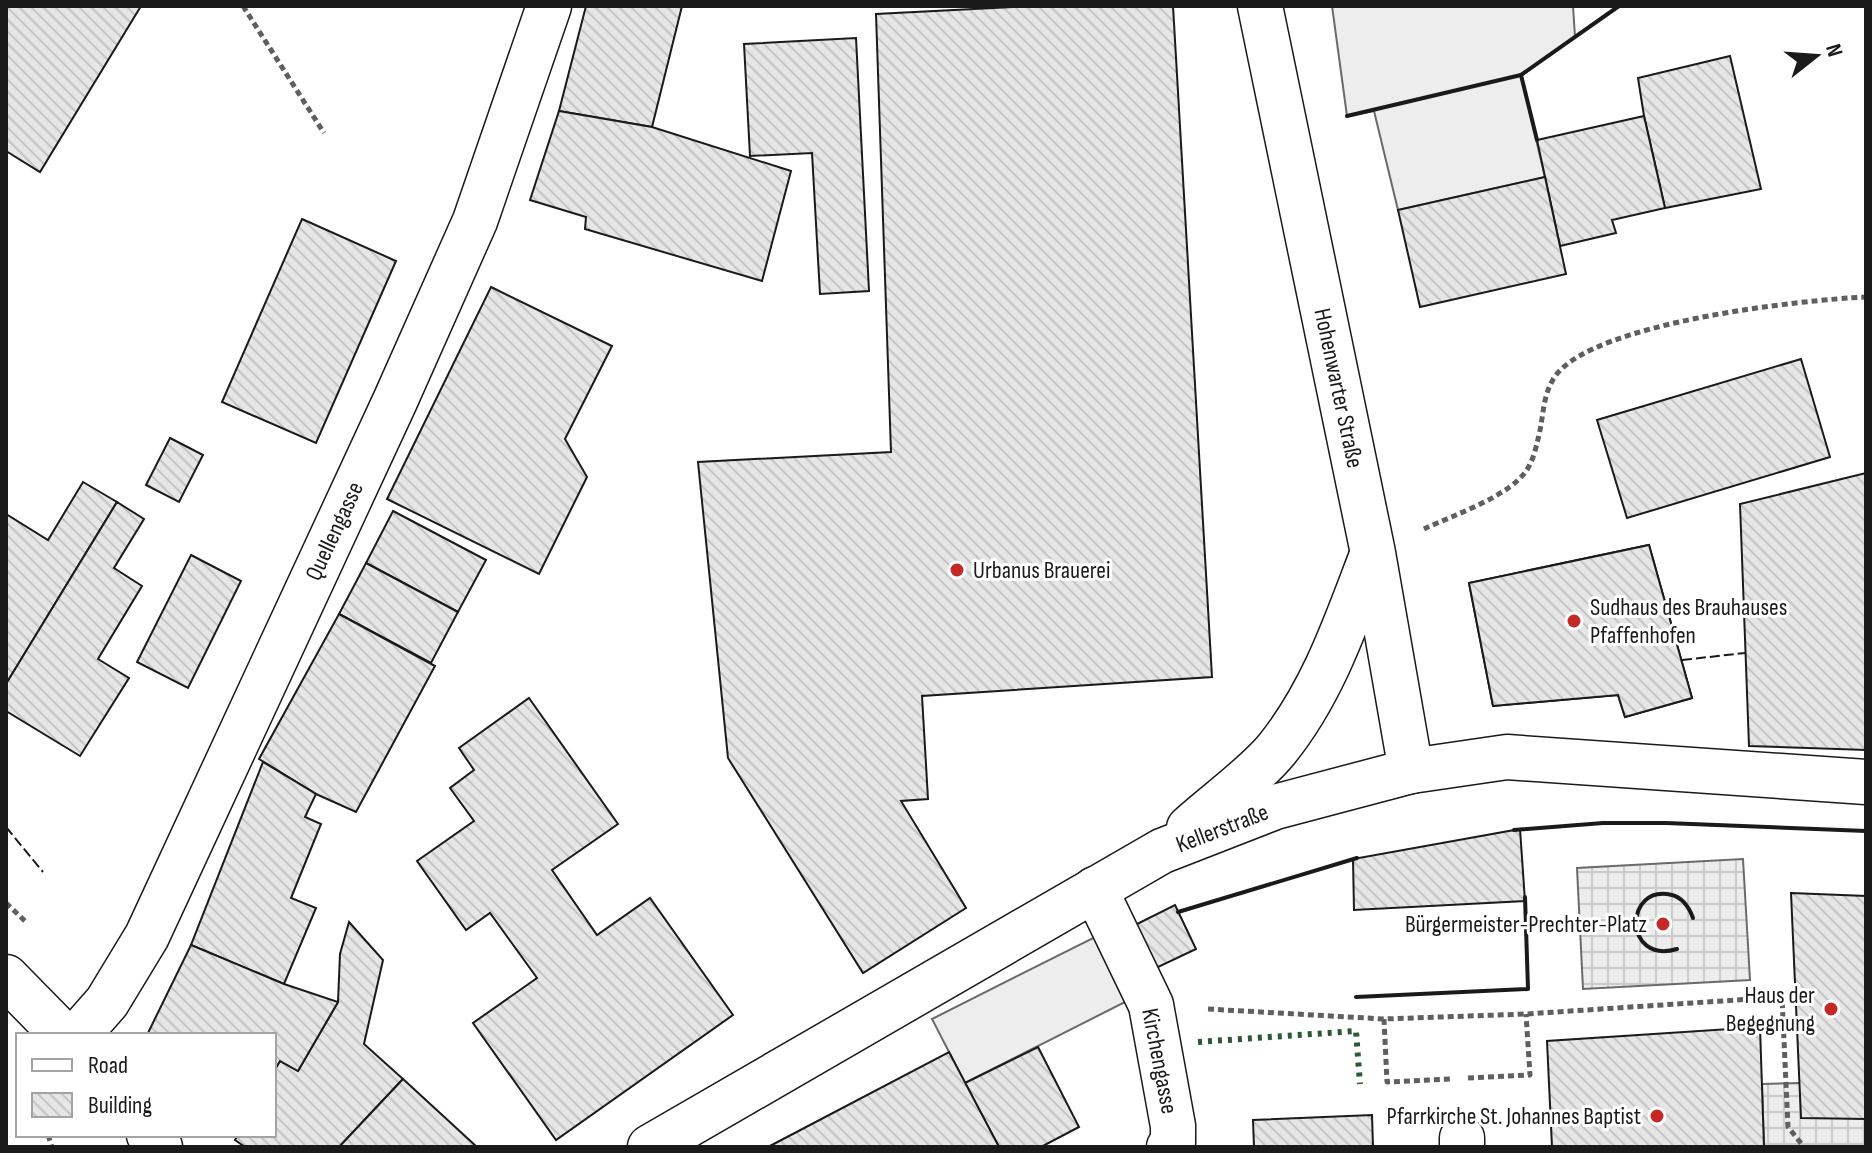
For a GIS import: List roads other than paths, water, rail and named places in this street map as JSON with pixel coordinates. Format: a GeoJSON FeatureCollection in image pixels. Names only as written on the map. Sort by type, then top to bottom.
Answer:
{"type":"FeatureCollection","features":[{"type":"Feature","properties":{"kind":"street","name":"Quellengasse"},"geometry":{"type":"LineString","coordinates":[[80,1033],[107,1002],[147,936],[395,401],[475,221],[549,6]]}},
{"type":"Feature","properties":{"kind":"street","name":"Hohenwarter Straße"},"geometry":{"type":"LineString","coordinates":[[1260,6],[1373,553],[1411,771]]}},
{"type":"Feature","properties":{"kind":"street"},"geometry":{"type":"LineString","coordinates":[[1162,851],[1275,752],[1294,726],[1322,680],[1373,553]]}},
{"type":"Feature","properties":{"kind":"street","name":"Kellerstraße"},"geometry":{"type":"LineString","coordinates":[[650,1147],[1162,851],[1275,807],[1411,771],[1507,757],[1866,782]]}},
{"type":"Feature","properties":{"kind":"street","name":"Kirchengasse"},"geometry":{"type":"LineString","coordinates":[[1095,889],[1151,1005],[1173,1126],[1173,1143],[1169,1147]]}},
{"type":"Feature","properties":{"kind":"street"},"geometry":{"type":"LineString","coordinates":[[6,977],[61,1033]]}},
{"type":"Feature","properties":{"kind":"place","name":"Urbanus Brauerei"},"geometry":{"type":"Point","coordinates":[957,570]}},
{"type":"Feature","properties":{"kind":"place","name":"Sudhaus des Brauhauses Pfaffenhofen"},"geometry":{"type":"Point","coordinates":[1574,621]}},
{"type":"Feature","properties":{"kind":"place","name":"Bürgermeister-Prechter-Platz"},"geometry":{"type":"Point","coordinates":[1663,924]}},
{"type":"Feature","properties":{"kind":"place","name":"Haus der Begegnung"},"geometry":{"type":"Point","coordinates":[1831,1009]}},
{"type":"Feature","properties":{"kind":"place","name":"Pfarrkirche St. Johannes Baptist"},"geometry":{"type":"Point","coordinates":[1657,1116]}}]}
